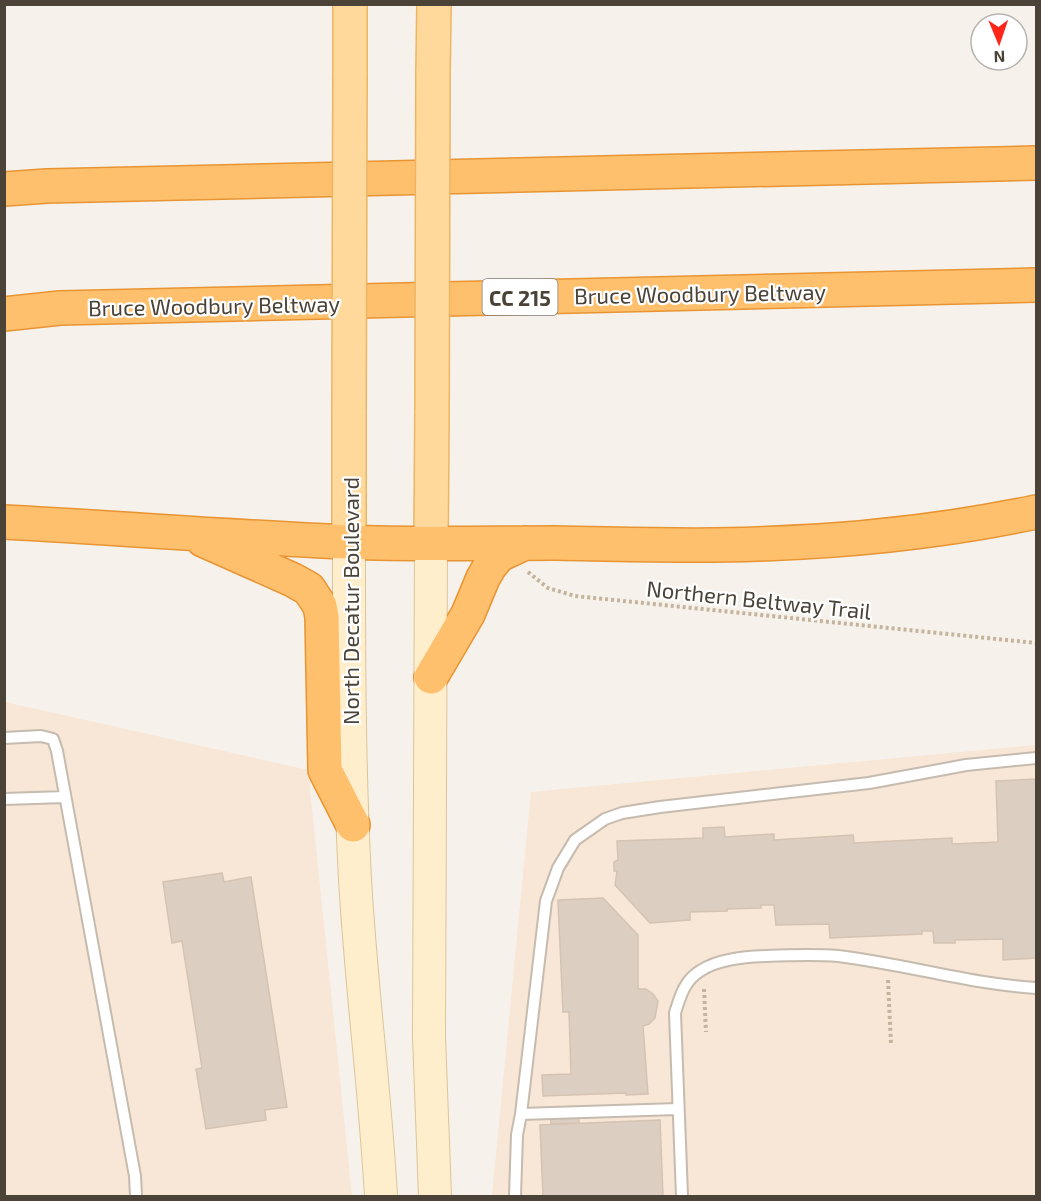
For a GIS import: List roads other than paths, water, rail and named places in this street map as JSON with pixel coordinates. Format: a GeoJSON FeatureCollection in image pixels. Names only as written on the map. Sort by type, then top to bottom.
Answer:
{"type":"FeatureCollection","features":[{"type":"Feature","properties":{"kind":"highway"},"geometry":{"type":"LineString","coordinates":[[4,189],[47,186],[1036,163]]}},
{"type":"Feature","properties":{"kind":"highway","name":"Bruce Woodbury Beltway"},"geometry":{"type":"LineString","coordinates":[[4,314],[60,308],[1036,285]]}},
{"type":"Feature","properties":{"kind":"highway"},"geometry":{"type":"LineString","coordinates":[[431,677],[468,614],[490,566],[499,555],[524,557],[701,545],[796,543],[931,531],[1036,512]]}},
{"type":"Feature","properties":{"kind":"highway"},"geometry":{"type":"LineString","coordinates":[[4,522],[349,542],[431,543],[524,557]]}},
{"type":"Feature","properties":{"kind":"highway"},"geometry":{"type":"LineString","coordinates":[[185,532],[293,580],[309,589],[315,596],[322,617],[324,771],[353,825]]}},
{"type":"Feature","properties":{"kind":"main road","name":"North Decatur Boulevard"},"geometry":{"type":"LineString","coordinates":[[350,4],[349,542],[353,825],[381,1197]]}},
{"type":"Feature","properties":{"kind":"main road"},"geometry":{"type":"LineString","coordinates":[[434,4],[429,1037],[435,1197]]}},
{"type":"Feature","properties":{"kind":"lane"},"geometry":{"type":"LineString","coordinates":[[4,738],[41,736],[53,739],[135,1176],[136,1197]]}},
{"type":"Feature","properties":{"kind":"lane"},"geometry":{"type":"LineString","coordinates":[[515,1197],[517,1135],[546,901],[550,886],[565,854],[575,840],[605,819],[660,807],[869,783],[966,765],[1036,758]]}},
{"type":"Feature","properties":{"kind":"lane"},"geometry":{"type":"LineString","coordinates":[[4,799],[65,797]]}},
{"type":"Feature","properties":{"kind":"lane"},"geometry":{"type":"LineString","coordinates":[[682,1197],[675,1013],[680,995],[688,981],[700,971],[714,964],[734,959],[812,954],[840,956],[998,985],[1036,988]]}},
{"type":"Feature","properties":{"kind":"lane"},"geometry":{"type":"LineString","coordinates":[[521,1114],[678,1109]]}}]}
